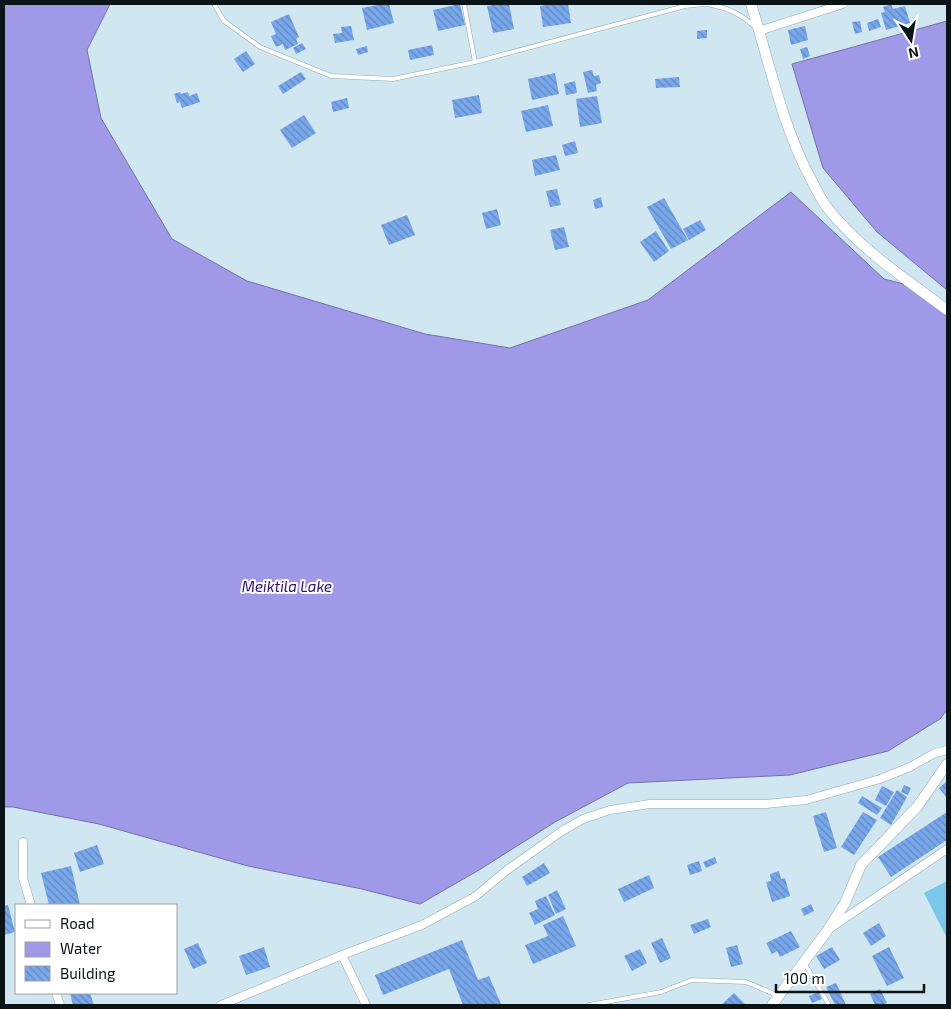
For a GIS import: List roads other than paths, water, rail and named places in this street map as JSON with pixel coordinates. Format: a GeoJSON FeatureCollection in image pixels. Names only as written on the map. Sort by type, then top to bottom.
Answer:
{"type":"FeatureCollection","features":[{"type":"Feature","properties":{"kind":"street"},"geometry":{"type":"LineString","coordinates":[[751,4],[792,140],[804,168],[825,204],[838,220],[874,256],[947,310]]}},
{"type":"Feature","properties":{"kind":"street"},"geometry":{"type":"LineString","coordinates":[[759,31],[843,4]]}},
{"type":"Feature","properties":{"kind":"street"},"geometry":{"type":"LineString","coordinates":[[221,1005],[342,955],[422,925],[476,896],[507,870],[562,831],[592,816],[610,810],[650,804],[766,804],[806,800],[880,779],[910,767],[935,753],[947,750]]}},
{"type":"Feature","properties":{"kind":"street"},"geometry":{"type":"LineString","coordinates":[[772,1005],[827,931],[845,903],[861,865],[917,807],[947,764]]}},
{"type":"Feature","properties":{"kind":"street"},"geometry":{"type":"LineString","coordinates":[[23,842],[23,878],[31,904]]}},
{"type":"Feature","properties":{"kind":"street"},"geometry":{"type":"LineString","coordinates":[[827,931],[947,848]]}},
{"type":"Feature","properties":{"kind":"street"},"geometry":{"type":"LineString","coordinates":[[342,955],[366,1005]]}},
{"type":"Feature","properties":{"kind":"lane"},"geometry":{"type":"LineString","coordinates":[[214,4],[224,22],[260,47],[331,76],[393,79],[475,62],[684,6],[706,4],[730,9],[747,20],[759,31]]}},
{"type":"Feature","properties":{"kind":"lane"},"geometry":{"type":"LineString","coordinates":[[464,4],[475,62]]}},
{"type":"Feature","properties":{"kind":"lane"},"geometry":{"type":"LineString","coordinates":[[803,962],[829,1005]]}},
{"type":"Feature","properties":{"kind":"lane"},"geometry":{"type":"LineString","coordinates":[[589,1005],[661,992],[692,980],[746,982],[779,996]]}},
{"type":"Feature","properties":{"kind":"water","name":"Meiktila Lake"},"geometry":{"type":"Polygon","coordinates":[[[4,4],[110,4],[87,50],[101,118],[172,239],[247,281],[425,334],[510,348],[648,300],[791,192],[884,279],[908,285],[947,317],[947,710],[940,719],[888,751],[790,775],[628,783],[555,822],[479,870],[420,904],[362,889],[248,866],[99,824],[13,807],[4,807],[4,4]]]}},
{"type":"Feature","properties":{"kind":"water"},"geometry":{"type":"Polygon","coordinates":[[[947,21],[947,290],[877,232],[823,168],[792,64],[947,21]]]}}]}
